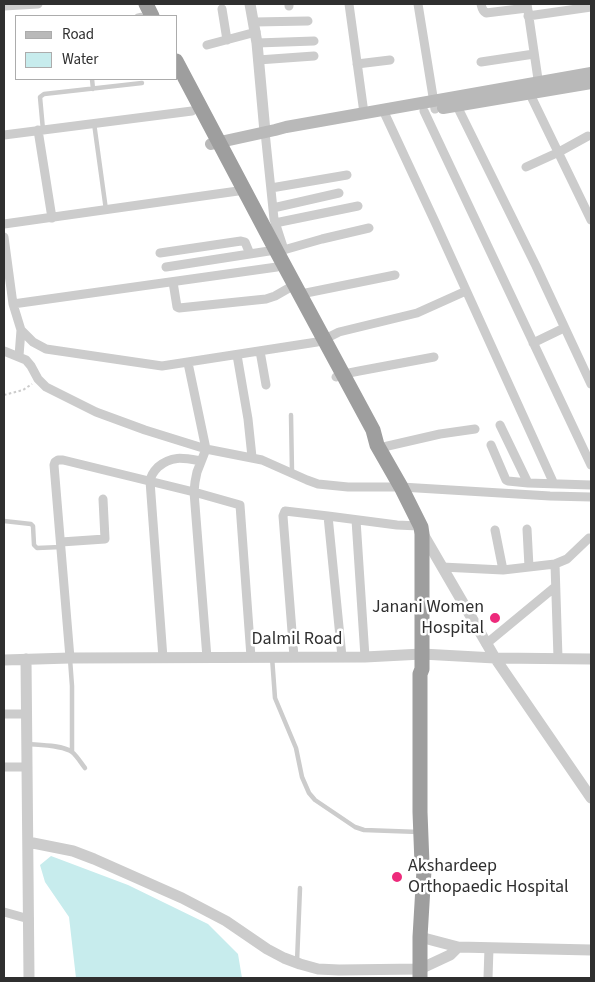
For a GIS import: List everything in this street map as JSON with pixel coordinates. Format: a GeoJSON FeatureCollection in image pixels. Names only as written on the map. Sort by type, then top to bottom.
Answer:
{"type":"FeatureCollection","features":[{"type":"Feature","properties":{"kind":"highway"},"geometry":{"type":"LineString","coordinates":[[178,66],[215,143],[340,376],[373,430],[378,446],[401,487],[421,530],[422,662],[420,674],[423,709],[424,812],[427,865],[424,870]]}},
{"type":"Feature","properties":{"kind":"highway"},"geometry":{"type":"LineString","coordinates":[[175,80],[192,111],[215,143]]}},
{"type":"Feature","properties":{"kind":"highway"},"geometry":{"type":"LineString","coordinates":[[420,974],[424,870],[422,864],[421,832],[424,812]]}},
{"type":"Feature","properties":{"kind":"main road"},"geometry":{"type":"LineString","coordinates":[[431,107],[457,106],[591,73]]}},
{"type":"Feature","properties":{"kind":"main road"},"geometry":{"type":"LineString","coordinates":[[270,131],[291,131],[533,88],[591,83]]}},
{"type":"Feature","properties":{"kind":"main road"},"geometry":{"type":"LineString","coordinates":[[215,143],[286,126],[364,114],[385,113]]}},
{"type":"Feature","properties":{"kind":"street"},"geometry":{"type":"LineString","coordinates":[[4,6],[38,4]]}},
{"type":"Feature","properties":{"kind":"street"},"geometry":{"type":"LineString","coordinates":[[250,4],[256,32],[258,60],[270,131],[271,188],[276,255]]}},
{"type":"Feature","properties":{"kind":"street"},"geometry":{"type":"LineString","coordinates":[[349,4],[364,114]]}},
{"type":"Feature","properties":{"kind":"street"},"geometry":{"type":"LineString","coordinates":[[418,4],[431,107],[533,343],[591,465]]}},
{"type":"Feature","properties":{"kind":"street"},"geometry":{"type":"LineString","coordinates":[[481,4],[486,13],[591,6]]}},
{"type":"Feature","properties":{"kind":"street"},"geometry":{"type":"LineString","coordinates":[[222,9],[228,40]]}},
{"type":"Feature","properties":{"kind":"street"},"geometry":{"type":"LineString","coordinates":[[527,9],[534,54],[533,88],[559,152],[591,220]]}},
{"type":"Feature","properties":{"kind":"street"},"geometry":{"type":"LineString","coordinates":[[207,45],[308,21]]}},
{"type":"Feature","properties":{"kind":"street"},"geometry":{"type":"LineString","coordinates":[[256,32],[314,41]]}},
{"type":"Feature","properties":{"kind":"street"},"geometry":{"type":"LineString","coordinates":[[481,62],[534,54]]}},
{"type":"Feature","properties":{"kind":"street"},"geometry":{"type":"LineString","coordinates":[[258,60],[314,56]]}},
{"type":"Feature","properties":{"kind":"street"},"geometry":{"type":"LineString","coordinates":[[357,64],[390,60]]}},
{"type":"Feature","properties":{"kind":"street"},"geometry":{"type":"LineString","coordinates":[[457,106],[536,266],[591,384]]}},
{"type":"Feature","properties":{"kind":"street"},"geometry":{"type":"LineString","coordinates":[[4,134],[192,111]]}},
{"type":"Feature","properties":{"kind":"street"},"geometry":{"type":"LineString","coordinates":[[385,113],[554,484]]}},
{"type":"Feature","properties":{"kind":"street"},"geometry":{"type":"LineString","coordinates":[[41,130],[52,218]]}},
{"type":"Feature","properties":{"kind":"street"},"geometry":{"type":"LineString","coordinates":[[526,167],[588,136]]}},
{"type":"Feature","properties":{"kind":"street"},"geometry":{"type":"LineString","coordinates":[[271,188],[347,175]]}},
{"type":"Feature","properties":{"kind":"street"},"geometry":{"type":"LineString","coordinates":[[4,224],[241,190]]}},
{"type":"Feature","properties":{"kind":"street"},"geometry":{"type":"LineString","coordinates":[[273,208],[340,193]]}},
{"type":"Feature","properties":{"kind":"street"},"geometry":{"type":"LineString","coordinates":[[275,223],[358,206]]}},
{"type":"Feature","properties":{"kind":"street"},"geometry":{"type":"LineString","coordinates":[[13,304],[173,282],[276,255],[322,239],[369,228]]}},
{"type":"Feature","properties":{"kind":"street"},"geometry":{"type":"LineString","coordinates":[[4,238],[13,304],[21,330],[19,356]]}},
{"type":"Feature","properties":{"kind":"street"},"geometry":{"type":"LineString","coordinates":[[160,253],[241,241],[245,242],[250,254]]}},
{"type":"Feature","properties":{"kind":"street"},"geometry":{"type":"LineString","coordinates":[[166,267],[250,254],[276,255]]}},
{"type":"Feature","properties":{"kind":"street"},"geometry":{"type":"LineString","coordinates":[[173,282],[177,307],[179,308],[266,299],[295,291],[395,275]]}},
{"type":"Feature","properties":{"kind":"street"},"geometry":{"type":"LineString","coordinates":[[21,330],[32,342],[46,348],[162,366],[321,340],[338,332],[417,313],[466,291]]}},
{"type":"Feature","properties":{"kind":"street"},"geometry":{"type":"LineString","coordinates":[[533,343],[564,328]]}},
{"type":"Feature","properties":{"kind":"street"},"geometry":{"type":"LineString","coordinates":[[4,351],[26,360],[38,379],[46,387],[96,412],[206,449],[262,460],[307,480],[330,486],[401,487],[591,497]]}},
{"type":"Feature","properties":{"kind":"street"},"geometry":{"type":"LineString","coordinates":[[260,351],[266,385]]}},
{"type":"Feature","properties":{"kind":"street"},"geometry":{"type":"LineString","coordinates":[[237,355],[248,419],[252,457]]}},
{"type":"Feature","properties":{"kind":"street"},"geometry":{"type":"LineString","coordinates":[[340,376],[434,357]]}},
{"type":"Feature","properties":{"kind":"street"},"geometry":{"type":"LineString","coordinates":[[188,363],[206,449],[200,462],[194,492],[207,658]]}},
{"type":"Feature","properties":{"kind":"street"},"geometry":{"type":"LineString","coordinates":[[500,425],[528,483]]}},
{"type":"Feature","properties":{"kind":"street"},"geometry":{"type":"LineString","coordinates":[[378,446],[475,428]]}},
{"type":"Feature","properties":{"kind":"street"},"geometry":{"type":"LineString","coordinates":[[492,445],[506,480],[510,482],[591,485]]}},
{"type":"Feature","properties":{"kind":"street"},"geometry":{"type":"LineString","coordinates":[[163,658],[151,475],[165,461],[185,458],[200,462]]}},
{"type":"Feature","properties":{"kind":"street"},"geometry":{"type":"LineString","coordinates":[[70,658],[55,462],[58,460],[150,481],[240,505],[251,658]]}},
{"type":"Feature","properties":{"kind":"street"},"geometry":{"type":"LineString","coordinates":[[61,544],[105,539],[103,499]]}},
{"type":"Feature","properties":{"kind":"street"},"geometry":{"type":"LineString","coordinates":[[294,657],[283,513],[288,511],[397,525],[421,530],[486,644],[591,798]]}},
{"type":"Feature","properties":{"kind":"street"},"geometry":{"type":"LineString","coordinates":[[328,516],[342,657]]}},
{"type":"Feature","properties":{"kind":"street"},"geometry":{"type":"LineString","coordinates":[[356,520],[364,657]]}},
{"type":"Feature","properties":{"kind":"street"},"geometry":{"type":"LineString","coordinates":[[527,529],[529,567]]}},
{"type":"Feature","properties":{"kind":"street"},"geometry":{"type":"LineString","coordinates":[[495,530],[503,570]]}},
{"type":"Feature","properties":{"kind":"street"},"geometry":{"type":"LineString","coordinates":[[442,567],[503,570],[555,564],[568,559],[589,538]]}},
{"type":"Feature","properties":{"kind":"street"},"geometry":{"type":"LineString","coordinates":[[555,564],[558,658]]}},
{"type":"Feature","properties":{"kind":"street"},"geometry":{"type":"LineString","coordinates":[[486,644],[555,587]]}},
{"type":"Feature","properties":{"kind":"street","name":"Dalmil Road"},"geometry":{"type":"LineString","coordinates":[[4,660],[364,657],[422,662],[495,658],[591,658]]}},
{"type":"Feature","properties":{"kind":"street"},"geometry":{"type":"LineString","coordinates":[[26,659],[29,978]]}},
{"type":"Feature","properties":{"kind":"street"},"geometry":{"type":"LineString","coordinates":[[4,714],[26,714]]}},
{"type":"Feature","properties":{"kind":"street"},"geometry":{"type":"LineString","coordinates":[[4,767],[27,767]]}},
{"type":"Feature","properties":{"kind":"street"},"geometry":{"type":"LineString","coordinates":[[28,842],[73,851],[94,859],[182,898],[226,921],[284,958],[318,969],[420,974],[458,948]]}},
{"type":"Feature","properties":{"kind":"street"},"geometry":{"type":"LineString","coordinates":[[4,912],[29,919]]}},
{"type":"Feature","properties":{"kind":"street"},"geometry":{"type":"LineString","coordinates":[[420,937],[458,948],[591,950]]}},
{"type":"Feature","properties":{"kind":"street"},"geometry":{"type":"LineString","coordinates":[[488,978],[490,948]]}},
{"type":"Feature","properties":{"kind":"lane"},"geometry":{"type":"LineString","coordinates":[[92,80],[93,89]]}},
{"type":"Feature","properties":{"kind":"lane"},"geometry":{"type":"LineString","coordinates":[[41,130],[40,97],[42,95],[142,83]]}},
{"type":"Feature","properties":{"kind":"lane"},"geometry":{"type":"LineString","coordinates":[[94,124],[106,210]]}},
{"type":"Feature","properties":{"kind":"lane"},"geometry":{"type":"LineString","coordinates":[[291,415],[292,474]]}},
{"type":"Feature","properties":{"kind":"lane"},"geometry":{"type":"LineString","coordinates":[[4,521],[32,524],[34,545],[37,548],[61,544]]}},
{"type":"Feature","properties":{"kind":"lane"},"geometry":{"type":"LineString","coordinates":[[272,657],[275,698],[293,741],[302,777],[309,793],[315,800],[355,827],[364,830],[421,832]]}},
{"type":"Feature","properties":{"kind":"lane"},"geometry":{"type":"LineString","coordinates":[[70,658],[72,752]]}},
{"type":"Feature","properties":{"kind":"lane"},"geometry":{"type":"LineString","coordinates":[[27,744],[60,748],[72,752],[85,768]]}},
{"type":"Feature","properties":{"kind":"lane"},"geometry":{"type":"LineString","coordinates":[[297,963],[300,888]]}},
{"type":"Feature","properties":{"kind":"path"},"geometry":{"type":"LineString","coordinates":[[4,395],[23,390],[38,379]]}},
{"type":"Feature","properties":{"kind":"water"},"geometry":{"type":"Polygon","coordinates":[[[51,856],[128,885],[208,924],[238,954],[242,978],[76,978],[69,917],[45,882],[40,865],[51,856]]]}},
{"type":"Feature","properties":{"kind":"place","name":"Janani Women Hospital"},"geometry":{"type":"Point","coordinates":[495,618]}},
{"type":"Feature","properties":{"kind":"place","name":"Akshardeep Orthopaedic Hospital"},"geometry":{"type":"Point","coordinates":[397,877]}}]}
